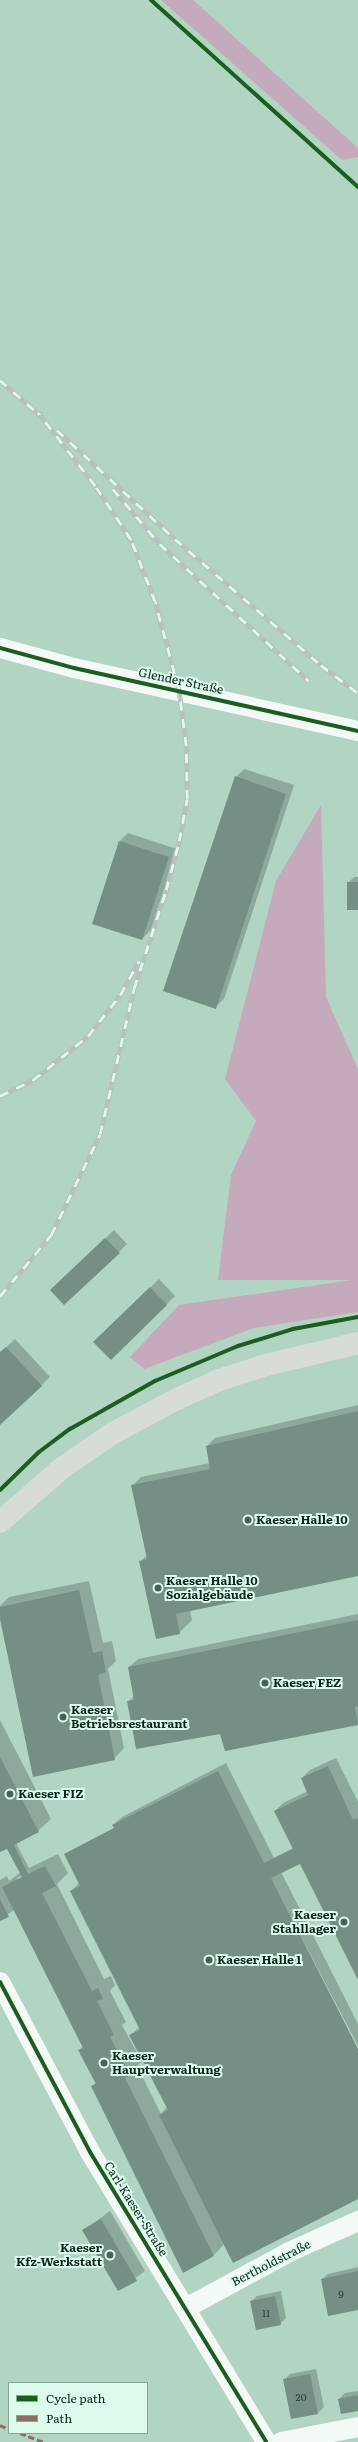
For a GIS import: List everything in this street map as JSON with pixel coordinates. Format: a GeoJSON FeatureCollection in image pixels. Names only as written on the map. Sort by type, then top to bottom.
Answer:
{"type":"FeatureCollection","features":[{"type":"Feature","properties":{"kind":"main road"},"geometry":{"type":"LineString","coordinates":[[0,1522],[62,1468],[113,1433],[175,1400],[219,1380],[266,1364],[358,1343]]}},
{"type":"Feature","properties":{"kind":"street","name":"Glender Straße"},"geometry":{"type":"LineString","coordinates":[[0,648],[74,668],[358,731]]}},
{"type":"Feature","properties":{"kind":"street","name":"Carl-Kaeser-Straße"},"geometry":{"type":"LineString","coordinates":[[0,1982],[90,2152],[266,2442]]}},
{"type":"Feature","properties":{"kind":"street","name":"Bertholdstraße"},"geometry":{"type":"LineString","coordinates":[[186,2308],[289,2252],[358,2221]]}},
{"type":"Feature","properties":{"kind":"street"},"geometry":{"type":"LineString","coordinates":[[281,2442],[358,2427]]}},
{"type":"Feature","properties":{"kind":"shaded area"},"geometry":{"type":"Polygon","coordinates":[[[161,0],[193,0],[358,148],[358,157],[342,160],[161,0]]]}},
{"type":"Feature","properties":{"kind":"shaded area"},"geometry":{"type":"Polygon","coordinates":[[[321,805],[326,997],[358,1069],[358,1312],[254,1328],[144,1369],[130,1357],[179,1305],[352,1280],[218,1280],[231,1175],[256,1121],[225,1079],[276,881],[321,805]]]}},
{"type":"Feature","properties":{"kind":"building"},"geometry":{"type":"Polygon","coordinates":[[[235,776],[286,794],[216,1009],[163,991],[235,776]]]}},
{"type":"Feature","properties":{"kind":"building"},"geometry":{"type":"Polygon","coordinates":[[[119,841],[169,857],[142,940],[92,924],[119,841]]]}},
{"type":"Feature","properties":{"kind":"building"},"geometry":{"type":"Polygon","coordinates":[[[347,882],[358,882],[358,910],[347,910],[347,882]]]}},
{"type":"Feature","properties":{"kind":"building"},"geometry":{"type":"Polygon","coordinates":[[[105,1238],[120,1253],[64,1305],[50,1290],[105,1238]]]}},
{"type":"Feature","properties":{"kind":"building"},"geometry":{"type":"Polygon","coordinates":[[[150,1287],[167,1305],[111,1360],[93,1342],[150,1287]]]}},
{"type":"Feature","properties":{"kind":"building"},"geometry":{"type":"Polygon","coordinates":[[[6,1347],[42,1386],[0,1425],[0,1352],[6,1347]]]}},
{"type":"Feature","properties":{"kind":"building","name":"Kaeser Halle 10"},"geometry":{"type":"Polygon","coordinates":[[[358,1411],[358,1576],[176,1614],[180,1634],[156,1639],[139,1561],[147,1559],[131,1485],[210,1469],[206,1446],[358,1411]]]}},
{"type":"Feature","properties":{"kind":"building","name":"Kaeser Betriebsrestaurant"},"geometry":{"type":"Polygon","coordinates":[[[79,1590],[93,1653],[102,1651],[106,1672],[98,1675],[115,1760],[33,1777],[0,1619],[0,1607],[79,1590]]]}},
{"type":"Feature","properties":{"kind":"building","name":"Kaeser FEZ"},"geometry":{"type":"Polygon","coordinates":[[[358,1620],[358,1707],[355,1707],[358,1725],[225,1751],[220,1734],[136,1749],[127,1701],[134,1700],[128,1667],[358,1620]]]}},
{"type":"Feature","properties":{"kind":"building","name":"Kaeser Hauptverwaltung"},"geometry":{"type":"Polygon","coordinates":[[[0,1757],[39,1832],[14,1845],[28,1874],[45,1866],[56,1886],[42,1893],[92,1991],[98,1988],[103,1999],[97,2001],[114,2035],[110,2037],[130,2075],[125,2078],[214,2256],[183,2273],[91,2086],[96,2084],[78,2050],[83,2048],[2,1887],[22,1877],[7,1849],[0,1852],[0,1757]]]}},
{"type":"Feature","properties":{"kind":"building","name":"Kaeser Halle 1"},"geometry":{"type":"Polygon","coordinates":[[[328,1766],[353,1820],[358,1818],[358,1980],[300,1864],[271,1878],[358,2049],[358,2199],[233,2263],[159,2115],[168,2110],[129,2035],[140,2030],[70,1891],[80,1886],[64,1854],[114,1828],[112,1825],[218,1771],[264,1863],[293,1849],[274,1811],[308,1795],[301,1778],[328,1766]]]}},
{"type":"Feature","properties":{"kind":"building"},"geometry":{"type":"Polygon","coordinates":[[[0,1899],[9,1917],[0,1921],[0,1899]]]}},
{"type":"Feature","properties":{"kind":"building","name":"Kaeser Kfz-Werkstatt"},"geometry":{"type":"Polygon","coordinates":[[[101,2219],[137,2281],[118,2291],[82,2230],[101,2219]]]}},
{"type":"Feature","properties":{"kind":"building"},"geometry":{"type":"Polygon","coordinates":[[[358,2271],[358,2310],[328,2316],[321,2279],[358,2271]]]}},
{"type":"Feature","properties":{"kind":"building"},"geometry":{"type":"Polygon","coordinates":[[[275,2296],[281,2325],[256,2330],[250,2301],[275,2296]]]}},
{"type":"Feature","properties":{"kind":"building"},"geometry":{"type":"Polygon","coordinates":[[[310,2374],[318,2414],[291,2419],[283,2379],[310,2374]]]}},
{"type":"Feature","properties":{"kind":"building"},"geometry":{"type":"Polygon","coordinates":[[[358,2395],[358,2411],[341,2414],[338,2399],[358,2395]]]}},
{"type":"Feature","properties":{"kind":"railway"},"geometry":{"type":"LineString","coordinates":[[0,380],[41,416]]}},
{"type":"Feature","properties":{"kind":"railway"},"geometry":{"type":"LineString","coordinates":[[0,1296],[51,1235],[100,1134],[134,988],[166,890],[179,841],[187,799],[186,746],[179,691],[155,602],[131,540],[95,486],[38,413]]}},
{"type":"Feature","properties":{"kind":"railway"},"geometry":{"type":"LineString","coordinates":[[57,430],[175,539],[321,665],[358,693]]}},
{"type":"Feature","properties":{"kind":"railway"},"geometry":{"type":"LineString","coordinates":[[113,489],[160,544],[309,681]]}},
{"type":"Feature","properties":{"kind":"railway"},"geometry":{"type":"LineString","coordinates":[[0,1096],[33,1080],[88,1036],[120,995],[139,961]]}},
{"type":"Feature","properties":{"kind":"marked path"},"geometry":{"type":"LineString","coordinates":[[0,2425],[8,2429]]}},
{"type":"Feature","properties":{"kind":"marked path"},"geometry":{"type":"LineString","coordinates":[[23,2434],[43,2442]]}},
{"type":"Feature","properties":{"kind":"cycle path"},"geometry":{"type":"LineString","coordinates":[[151,0],[358,187]]}},
{"type":"Feature","properties":{"kind":"cycle path"},"geometry":{"type":"LineString","coordinates":[[0,648],[74,668],[358,731]]}},
{"type":"Feature","properties":{"kind":"cycle path"},"geometry":{"type":"LineString","coordinates":[[0,1490],[39,1452],[70,1429],[155,1381],[238,1346],[293,1329],[358,1317]]}},
{"type":"Feature","properties":{"kind":"cycle path"},"geometry":{"type":"LineString","coordinates":[[0,1982],[90,2152],[266,2442]]}},
{"type":"Feature","properties":{"kind":"place","name":"Kaeser Halle 10"},"geometry":{"type":"Point","coordinates":[248,1520]}},
{"type":"Feature","properties":{"kind":"place","name":"Kaeser Halle 10 Sozialgebäude"},"geometry":{"type":"Point","coordinates":[158,1588]}},
{"type":"Feature","properties":{"kind":"place","name":"Kaeser FEZ"},"geometry":{"type":"Point","coordinates":[265,1683]}},
{"type":"Feature","properties":{"kind":"place","name":"Kaeser Betriebsrestaurant"},"geometry":{"type":"Point","coordinates":[63,1717]}},
{"type":"Feature","properties":{"kind":"place","name":"Kaeser FIZ"},"geometry":{"type":"Point","coordinates":[10,1794]}},
{"type":"Feature","properties":{"kind":"place","name":"Kaeser Stahllager"},"geometry":{"type":"Point","coordinates":[344,1922]}},
{"type":"Feature","properties":{"kind":"place","name":"Kaeser Halle 1"},"geometry":{"type":"Point","coordinates":[209,1960]}},
{"type":"Feature","properties":{"kind":"place","name":"Kaeser Hauptverwaltung"},"geometry":{"type":"Point","coordinates":[104,2063]}},
{"type":"Feature","properties":{"kind":"place","name":"Kaeser Kfz-Werkstatt"},"geometry":{"type":"Point","coordinates":[110,2255]}}]}
